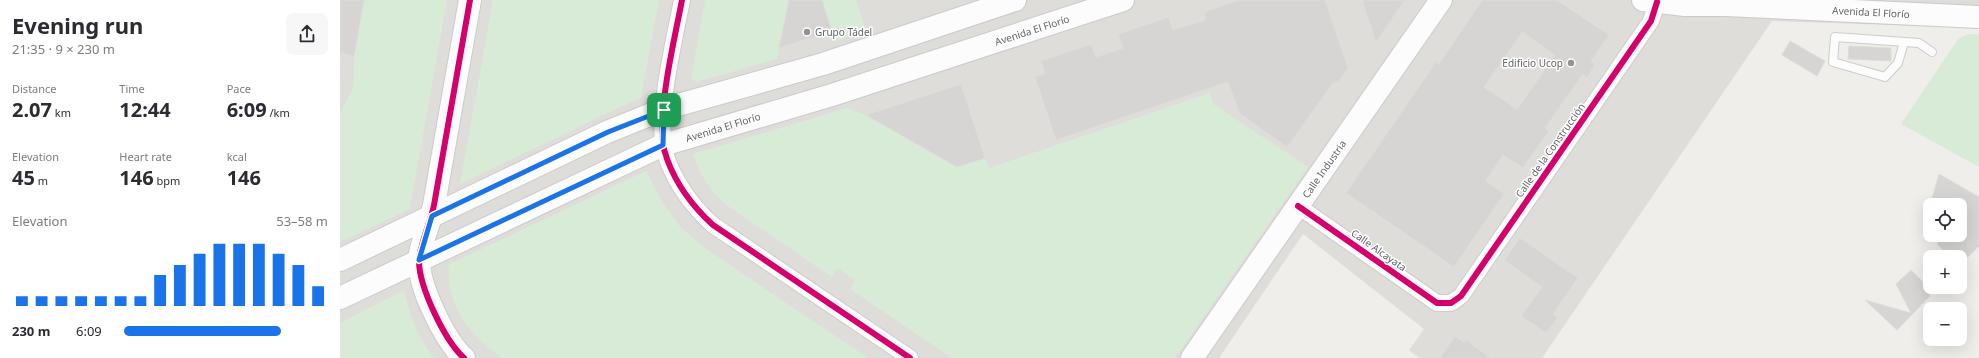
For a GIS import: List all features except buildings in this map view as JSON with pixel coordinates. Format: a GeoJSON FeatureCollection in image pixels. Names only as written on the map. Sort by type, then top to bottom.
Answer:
{"type":"FeatureCollection","features":[{"type":"Feature","properties":{"kind":"main road"},"geometry":{"type":"LineString","coordinates":[[464,358],[446,337],[435,315],[420,272],[419,260],[432,216],[470,0]]}},
{"type":"Feature","properties":{"kind":"main road"},"geometry":{"type":"LineString","coordinates":[[340,260],[608,132],[664,110],[822,64],[1015,0]]}},
{"type":"Feature","properties":{"kind":"main road","name":"Avenida El Florío"},"geometry":{"type":"LineString","coordinates":[[340,298],[663,145],[839,92],[1123,0]]}},
{"type":"Feature","properties":{"kind":"main road","name":"Calle Industria"},"geometry":{"type":"LineString","coordinates":[[1192,358],[1441,0]]}},
{"type":"Feature","properties":{"kind":"main road","name":"Avenida El Florío"},"geometry":{"type":"LineString","coordinates":[[1652,1],[1975,11]]}},
{"type":"Feature","properties":{"kind":"street"},"geometry":{"type":"LineString","coordinates":[[682,0],[664,110],[663,145],[672,172],[683,193],[697,210],[714,225],[910,358]]}},
{"type":"Feature","properties":{"kind":"street","name":"Calle de la Construcción"},"geometry":{"type":"LineString","coordinates":[[1451,303],[1461,296],[1651,21],[1652,1]]}},
{"type":"Feature","properties":{"kind":"street","name":"Calle Alcayata"},"geometry":{"type":"LineString","coordinates":[[1298,206],[1437,303],[1451,303]]}},
{"type":"Feature","properties":{"kind":"lane"},"geometry":{"type":"LineString","coordinates":[[1904,42],[1898,63],[1885,77],[1833,62],[1834,37],[1919,43],[1932,52]]}},
{"type":"Feature","properties":{"kind":"shaded area"},"geometry":{"type":"Polygon","coordinates":[[[340,0],[1979,0],[1979,28],[1772,21],[1542,358],[1419,358],[1409,350],[1424,329],[1303,234],[1219,358],[340,358],[340,0]]]}},
{"type":"Feature","properties":{"kind":"green space"},"geometry":{"type":"Polygon","coordinates":[[[364,0],[447,0],[410,209],[340,242],[340,113],[354,86],[354,57],[364,0]]]}},
{"type":"Feature","properties":{"kind":"green space"},"geometry":{"type":"Polygon","coordinates":[[[493,0],[659,0],[641,97],[460,184],[493,0]]]}},
{"type":"Feature","properties":{"kind":"green space"},"geometry":{"type":"Polygon","coordinates":[[[705,0],[789,0],[777,59],[697,82],[691,78],[705,0]]]}},
{"type":"Feature","properties":{"kind":"green space"},"geometry":{"type":"Polygon","coordinates":[[[822,0],[856,0],[866,31],[835,41],[822,0]]]}},
{"type":"Feature","properties":{"kind":"green space"},"geometry":{"type":"Polygon","coordinates":[[[1968,34],[1979,34],[1979,167],[1901,124],[1958,39],[1968,34]]]}},
{"type":"Feature","properties":{"kind":"green space"},"geometry":{"type":"Polygon","coordinates":[[[1210,93],[1213,104],[1308,167],[1175,358],[952,358],[850,289],[855,281],[838,268],[832,277],[725,204],[714,193],[706,181],[693,154],[847,108],[865,115],[957,167],[985,158],[989,168],[1210,93]]]}},
{"type":"Feature","properties":{"kind":"green space"},"geometry":{"type":"Polygon","coordinates":[[[646,171],[662,202],[681,228],[706,249],[868,358],[502,358],[486,346],[472,331],[460,314],[450,289],[448,265],[646,171]]]}},
{"type":"Feature","properties":{"kind":"green space"},"geometry":{"type":"Polygon","coordinates":[[[404,290],[415,326],[428,350],[435,358],[340,358],[340,323],[404,290]]]}},
{"type":"Feature","properties":{"kind":"cycle path"},"geometry":{"type":"LineString","coordinates":[[464,358],[449,339],[434,313],[423,285],[419,261],[434,205],[470,0]]}},
{"type":"Feature","properties":{"kind":"cycle path"},"geometry":{"type":"LineString","coordinates":[[682,0],[665,91],[662,127],[664,150],[680,187],[698,210],[713,225],[910,358]]}},
{"type":"Feature","properties":{"kind":"cycle path"},"geometry":{"type":"LineString","coordinates":[[1298,206],[1437,303],[1451,303],[1461,296],[1651,21],[1657,2]]}},
{"type":"Feature","properties":{"kind":"place","name":"Grupo Tádel"},"geometry":{"type":"Point","coordinates":[807,32]}},
{"type":"Feature","properties":{"kind":"place","name":"Edificio Ucop"},"geometry":{"type":"Point","coordinates":[1571,63]}},
{"type":"Feature","properties":{"kind":"route"},"geometry":{"type":"LineString","coordinates":[[664,110],[663,145],[419,260],[432,216],[608,132],[664,110]]}}]}
